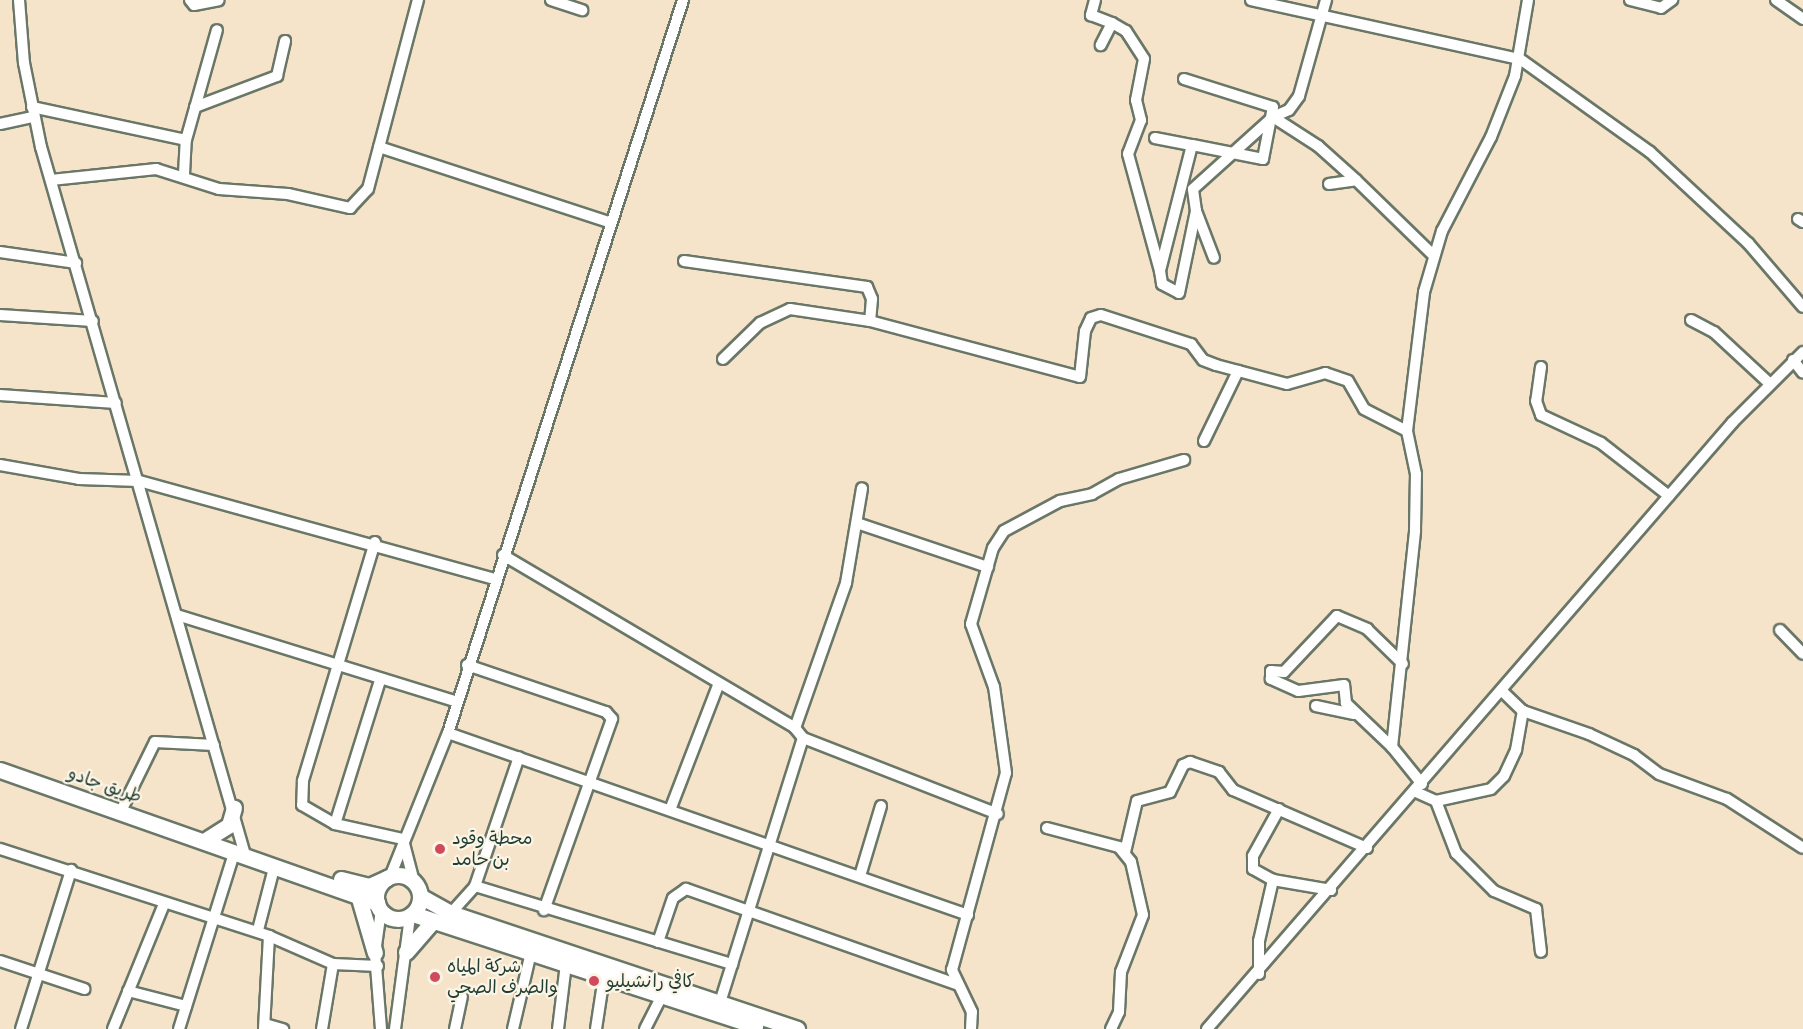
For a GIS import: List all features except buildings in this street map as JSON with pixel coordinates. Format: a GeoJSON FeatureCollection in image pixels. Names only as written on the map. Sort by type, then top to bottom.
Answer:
{"type":"FeatureCollection","features":[{"type":"Feature","properties":{"kind":"highway","name":"طريق جادو"},"geometry":{"type":"LineString","coordinates":[[0,770],[202,838],[274,868],[358,896],[379,907]]}},
{"type":"Feature","properties":{"kind":"highway"},"geometry":{"type":"LineString","coordinates":[[202,838],[229,825],[234,808]]}},
{"type":"Feature","properties":{"kind":"highway","name":"طريق جادو"},"geometry":{"type":"LineString","coordinates":[[242,854],[360,885],[388,878]]}},
{"type":"Feature","properties":{"kind":"highway"},"geometry":{"type":"LineString","coordinates":[[764,1029],[718,1008],[451,913],[420,896],[414,882],[388,878],[379,887],[379,907],[394,919],[412,915],[662,996],[718,1008],[797,1029]]}},
{"type":"Feature","properties":{"kind":"highway"},"geometry":{"type":"LineString","coordinates":[[358,896],[376,960]]}},
{"type":"Feature","properties":{"kind":"highway"},"geometry":{"type":"LineString","coordinates":[[412,915],[420,896]]}},
{"type":"Feature","properties":{"kind":"highway"},"geometry":{"type":"LineString","coordinates":[[406,952],[431,923]]}},
{"type":"Feature","properties":{"kind":"street"},"geometry":{"type":"LineString","coordinates":[[19,0],[33,112],[180,616],[214,745],[234,808],[242,854],[211,918],[179,1029]]}},
{"type":"Feature","properties":{"kind":"street"},"geometry":{"type":"LineString","coordinates":[[190,0],[194,5],[219,0]]}},
{"type":"Feature","properties":{"kind":"street"},"geometry":{"type":"LineString","coordinates":[[51,180],[124,169],[184,174],[219,189],[288,194],[350,208],[368,189],[418,0]]}},
{"type":"Feature","properties":{"kind":"street"},"geometry":{"type":"LineString","coordinates":[[551,0],[582,10]]}},
{"type":"Feature","properties":{"kind":"street"},"geometry":{"type":"LineString","coordinates":[[388,878],[448,733],[467,665],[683,0]]}},
{"type":"Feature","properties":{"kind":"street"},"geometry":{"type":"LineString","coordinates":[[1095,0],[1091,15],[1126,31],[1143,59],[1136,100],[1141,120],[1128,154],[1162,284],[1179,293],[1196,211]]}},
{"type":"Feature","properties":{"kind":"street"},"geometry":{"type":"LineString","coordinates":[[1251,0],[1322,18],[1520,59],[1650,152],[1748,243],[1803,308]]}},
{"type":"Feature","properties":{"kind":"street"},"geometry":{"type":"LineString","coordinates":[[1214,258],[1196,211],[1193,189],[1230,153],[1273,117],[1289,110],[1299,96],[1326,0]]}},
{"type":"Feature","properties":{"kind":"street"},"geometry":{"type":"LineString","coordinates":[[1392,747],[1403,664],[1416,503],[1407,431],[1433,255],[1491,137],[1520,59],[1528,0]]}},
{"type":"Feature","properties":{"kind":"street"},"geometry":{"type":"LineString","coordinates":[[1630,0],[1661,8],[1672,0]]}},
{"type":"Feature","properties":{"kind":"street"},"geometry":{"type":"LineString","coordinates":[[1776,0],[1803,19]]}},
{"type":"Feature","properties":{"kind":"street"},"geometry":{"type":"LineString","coordinates":[[1101,45],[1112,23]]}},
{"type":"Feature","properties":{"kind":"street"},"geometry":{"type":"LineString","coordinates":[[184,174],[186,140],[217,30]]}},
{"type":"Feature","properties":{"kind":"street"},"geometry":{"type":"LineString","coordinates":[[195,106],[277,76],[285,41]]}},
{"type":"Feature","properties":{"kind":"street"},"geometry":{"type":"LineString","coordinates":[[1155,138],[1263,159],[1273,117],[1273,107],[1184,79]]}},
{"type":"Feature","properties":{"kind":"street"},"geometry":{"type":"LineString","coordinates":[[0,124],[33,112],[186,140]]}},
{"type":"Feature","properties":{"kind":"street"},"geometry":{"type":"LineString","coordinates":[[1273,117],[1318,146],[1433,255]]}},
{"type":"Feature","properties":{"kind":"street"},"geometry":{"type":"LineString","coordinates":[[1160,271],[1192,145]]}},
{"type":"Feature","properties":{"kind":"street"},"geometry":{"type":"LineString","coordinates":[[378,147],[611,223]]}},
{"type":"Feature","properties":{"kind":"street"},"geometry":{"type":"LineString","coordinates":[[1329,184],[1356,180]]}},
{"type":"Feature","properties":{"kind":"street"},"geometry":{"type":"LineString","coordinates":[[0,252],[76,263]]}},
{"type":"Feature","properties":{"kind":"street"},"geometry":{"type":"LineString","coordinates":[[684,261],[867,287],[872,299],[870,321]]}},
{"type":"Feature","properties":{"kind":"street"},"geometry":{"type":"LineString","coordinates":[[723,359],[760,323],[790,309],[870,321],[1080,377],[1085,331],[1091,318],[1101,315],[1191,344],[1203,360],[1287,384],[1333,375],[1348,381],[1364,409],[1407,431]]}},
{"type":"Feature","properties":{"kind":"street"},"geometry":{"type":"LineString","coordinates":[[0,315],[93,321]]}},
{"type":"Feature","properties":{"kind":"street"},"geometry":{"type":"LineString","coordinates":[[1691,320],[1714,332],[1769,383]]}},
{"type":"Feature","properties":{"kind":"street"},"geometry":{"type":"LineString","coordinates":[[1207,1029],[1331,890],[1669,496],[1769,383],[1803,352]]}},
{"type":"Feature","properties":{"kind":"street"},"geometry":{"type":"LineString","coordinates":[[1793,360],[1803,373]]}},
{"type":"Feature","properties":{"kind":"street"},"geometry":{"type":"LineString","coordinates":[[1541,367],[1536,401],[1541,414],[1601,443],[1669,496]]}},
{"type":"Feature","properties":{"kind":"street"},"geometry":{"type":"LineString","coordinates":[[1204,441],[1238,370]]}},
{"type":"Feature","properties":{"kind":"street"},"geometry":{"type":"LineString","coordinates":[[0,395],[116,403]]}},
{"type":"Feature","properties":{"kind":"street"},"geometry":{"type":"LineString","coordinates":[[971,1029],[972,1012],[952,970],[998,814],[1007,761],[994,687],[971,624],[988,567],[1004,531],[1060,501],[1092,495],[1119,479],[1184,460]]}},
{"type":"Feature","properties":{"kind":"street"},"geometry":{"type":"LineString","coordinates":[[0,465],[80,479],[139,481],[375,542],[495,579]]}},
{"type":"Feature","properties":{"kind":"street"},"geometry":{"type":"LineString","coordinates":[[795,728],[832,631],[860,524],[862,488]]}},
{"type":"Feature","properties":{"kind":"street"},"geometry":{"type":"LineString","coordinates":[[860,524],[988,567]]}},
{"type":"Feature","properties":{"kind":"street"},"geometry":{"type":"LineString","coordinates":[[375,542],[302,794],[306,812],[335,824],[403,840]]}},
{"type":"Feature","properties":{"kind":"street"},"geometry":{"type":"LineString","coordinates":[[503,555],[795,728],[803,738],[998,814]]}},
{"type":"Feature","properties":{"kind":"street"},"geometry":{"type":"LineString","coordinates":[[180,616],[337,668],[457,702]]}},
{"type":"Feature","properties":{"kind":"street"},"geometry":{"type":"LineString","coordinates":[[1354,714],[1346,703],[1344,685],[1298,691],[1272,679],[1272,671],[1284,672],[1338,616],[1367,629],[1403,664]]}},
{"type":"Feature","properties":{"kind":"street"},"geometry":{"type":"LineString","coordinates":[[1780,630],[1803,654]]}},
{"type":"Feature","properties":{"kind":"street"},"geometry":{"type":"LineString","coordinates":[[467,665],[606,712],[612,730],[544,910]]}},
{"type":"Feature","properties":{"kind":"street"},"geometry":{"type":"LineString","coordinates":[[335,824],[380,680]]}},
{"type":"Feature","properties":{"kind":"street"},"geometry":{"type":"LineString","coordinates":[[670,810],[718,683]]}},
{"type":"Feature","properties":{"kind":"street"},"geometry":{"type":"LineString","coordinates":[[1502,691],[1523,711],[1589,734],[1635,754],[1659,774],[1726,799],[1803,848]]}},
{"type":"Feature","properties":{"kind":"street"},"geometry":{"type":"LineString","coordinates":[[1316,706],[1354,714],[1373,724],[1392,747],[1419,788],[1436,801],[1461,859],[1494,891],[1536,909],[1541,952]]}},
{"type":"Feature","properties":{"kind":"street"},"geometry":{"type":"LineString","coordinates":[[1436,801],[1491,789],[1504,776],[1516,750],[1523,711]]}},
{"type":"Feature","properties":{"kind":"street"},"geometry":{"type":"LineString","coordinates":[[448,733],[968,915]]}},
{"type":"Feature","properties":{"kind":"street"},"geometry":{"type":"LineString","coordinates":[[718,1008],[803,738]]}},
{"type":"Feature","properties":{"kind":"street"},"geometry":{"type":"LineString","coordinates":[[121,811],[155,742],[214,745]]}},
{"type":"Feature","properties":{"kind":"street"},"geometry":{"type":"LineString","coordinates":[[451,913],[476,886],[519,757]]}},
{"type":"Feature","properties":{"kind":"street"},"geometry":{"type":"LineString","coordinates":[[1111,1029],[1119,1012],[1121,972],[1143,915],[1125,852],[1137,801],[1174,789],[1186,763],[1212,768],[1233,790],[1367,848]]}},
{"type":"Feature","properties":{"kind":"street"},"geometry":{"type":"LineString","coordinates":[[860,876],[881,806]]}},
{"type":"Feature","properties":{"kind":"street"},"geometry":{"type":"LineString","coordinates":[[1279,809],[1251,862],[1259,874],[1274,880],[1331,890]]}},
{"type":"Feature","properties":{"kind":"street"},"geometry":{"type":"LineString","coordinates":[[1047,828],[1125,852]]}},
{"type":"Feature","properties":{"kind":"street"},"geometry":{"type":"LineString","coordinates":[[403,840],[414,882]]}},
{"type":"Feature","properties":{"kind":"street"},"geometry":{"type":"LineString","coordinates":[[0,849],[71,870],[164,904],[258,930],[333,964],[376,960]]}},
{"type":"Feature","properties":{"kind":"street"},"geometry":{"type":"LineString","coordinates":[[258,930],[274,868]]}},
{"type":"Feature","properties":{"kind":"street"},"geometry":{"type":"LineString","coordinates":[[21,1029],[37,971],[71,870]]}},
{"type":"Feature","properties":{"kind":"street"},"geometry":{"type":"LineString","coordinates":[[1258,974],[1258,941],[1274,880]]}},
{"type":"Feature","properties":{"kind":"street"},"geometry":{"type":"LineString","coordinates":[[476,886],[544,910],[732,964]]}},
{"type":"Feature","properties":{"kind":"street"},"geometry":{"type":"LineString","coordinates":[[658,942],[679,889],[749,909],[958,985]]}},
{"type":"Feature","properties":{"kind":"street"},"geometry":{"type":"LineString","coordinates":[[113,1029],[164,904]]}},
{"type":"Feature","properties":{"kind":"street"},"geometry":{"type":"LineString","coordinates":[[379,907],[376,960],[381,1029]]}},
{"type":"Feature","properties":{"kind":"street"},"geometry":{"type":"LineString","coordinates":[[395,1029],[412,915]]}},
{"type":"Feature","properties":{"kind":"street"},"geometry":{"type":"LineString","coordinates":[[270,936],[264,1027],[283,1029]]}},
{"type":"Feature","properties":{"kind":"street"},"geometry":{"type":"LineString","coordinates":[[513,1029],[531,952]]}},
{"type":"Feature","properties":{"kind":"street"},"geometry":{"type":"LineString","coordinates":[[0,961],[37,971],[84,989]]}},
{"type":"Feature","properties":{"kind":"street"},"geometry":{"type":"LineString","coordinates":[[322,1029],[333,964]]}},
{"type":"Feature","properties":{"kind":"street"},"geometry":{"type":"LineString","coordinates":[[558,1029],[566,964]]}},
{"type":"Feature","properties":{"kind":"street"},"geometry":{"type":"LineString","coordinates":[[596,1029],[604,977]]}},
{"type":"Feature","properties":{"kind":"street"},"geometry":{"type":"LineString","coordinates":[[128,991],[186,1006]]}},
{"type":"Feature","properties":{"kind":"street"},"geometry":{"type":"LineString","coordinates":[[645,1029],[662,996]]}},
{"type":"Feature","properties":{"kind":"street"},"geometry":{"type":"LineString","coordinates":[[455,1029],[462,997]]}},
{"type":"Feature","properties":{"kind":"place","name":"محطة وقود بن حامد"},"geometry":{"type":"Point","coordinates":[440,849]}},
{"type":"Feature","properties":{"kind":"place","name":"شركة المياه والصرف الصحي"},"geometry":{"type":"Point","coordinates":[435,977]}},
{"type":"Feature","properties":{"kind":"place","name":"كافي رانشيليو"},"geometry":{"type":"Point","coordinates":[594,981]}}]}
